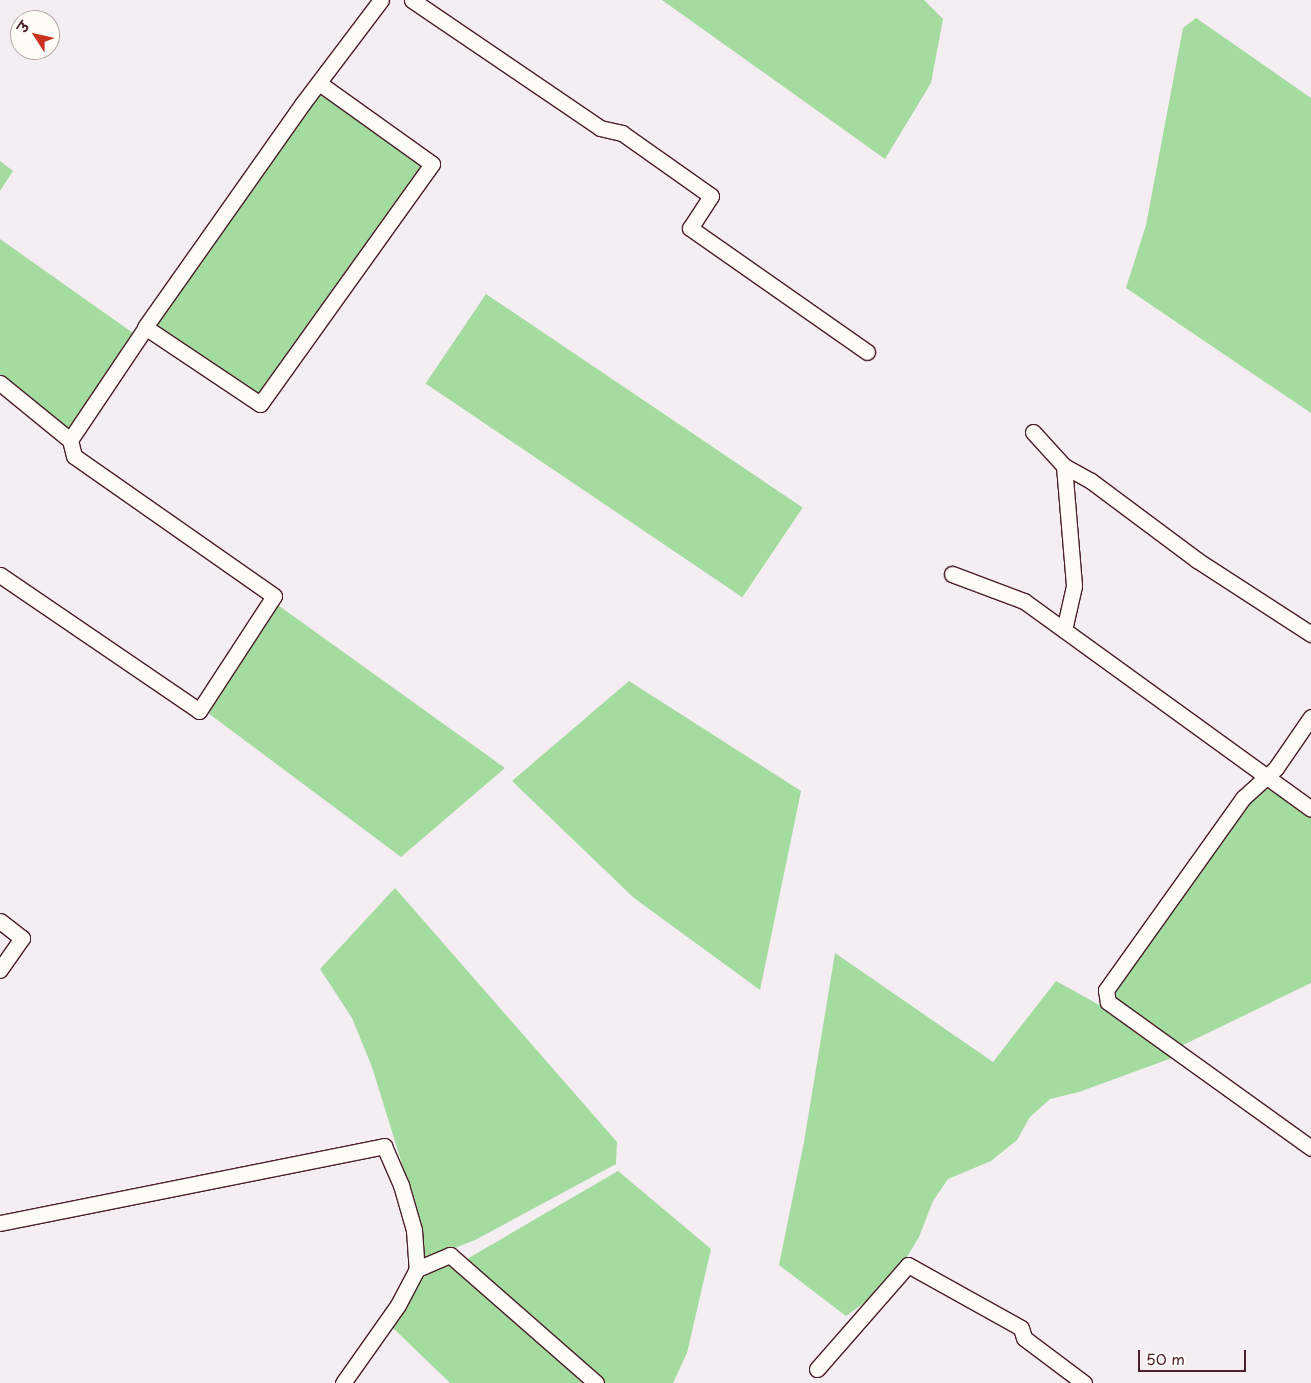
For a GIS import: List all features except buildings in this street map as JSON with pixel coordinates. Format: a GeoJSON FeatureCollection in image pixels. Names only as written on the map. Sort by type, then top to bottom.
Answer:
{"type":"FeatureCollection","features":[{"type":"Feature","properties":{"kind":"street"},"geometry":{"type":"LineString","coordinates":[[70,440],[146,328],[319,83],[381,0]]}},
{"type":"Feature","properties":{"kind":"street"},"geometry":{"type":"LineString","coordinates":[[412,0],[600,128],[622,133],[711,196],[690,228],[866,352]]}},
{"type":"Feature","properties":{"kind":"street"},"geometry":{"type":"LineString","coordinates":[[146,328],[260,404],[432,164],[319,83]]}},
{"type":"Feature","properties":{"kind":"street"},"geometry":{"type":"LineString","coordinates":[[0,384],[70,440],[74,456],[274,596],[199,711],[0,575]]}},
{"type":"Feature","properties":{"kind":"street"},"geometry":{"type":"LineString","coordinates":[[1033,432],[1064,466],[1091,481],[1197,560],[1311,634]]}},
{"type":"Feature","properties":{"kind":"street"},"geometry":{"type":"LineString","coordinates":[[1064,466],[1074,586],[1064,630]]}},
{"type":"Feature","properties":{"kind":"street"},"geometry":{"type":"LineString","coordinates":[[952,574],[1024,601],[1264,778],[1311,810]]}},
{"type":"Feature","properties":{"kind":"street"},"geometry":{"type":"LineString","coordinates":[[1311,717],[1276,768],[1244,798],[1108,983],[1106,997],[1108,1002],[1214,1081],[1311,1148]]}},
{"type":"Feature","properties":{"kind":"street"},"geometry":{"type":"LineString","coordinates":[[0,921],[22,938],[0,970]]}},
{"type":"Feature","properties":{"kind":"street"},"geometry":{"type":"LineString","coordinates":[[0,1223],[384,1146],[401,1185],[414,1230],[416,1269],[398,1305],[343,1383]]}},
{"type":"Feature","properties":{"kind":"street"},"geometry":{"type":"LineString","coordinates":[[416,1269],[450,1255],[596,1383]]}},
{"type":"Feature","properties":{"kind":"street"},"geometry":{"type":"LineString","coordinates":[[817,1369],[908,1265],[1021,1328],[1024,1338],[1084,1383]]}},
{"type":"Feature","properties":{"kind":"green space"},"geometry":{"type":"Polygon","coordinates":[[[662,0],[924,0],[943,19],[931,83],[885,159],[662,0]]]}},
{"type":"Feature","properties":{"kind":"green space"},"geometry":{"type":"Polygon","coordinates":[[[1196,18],[1311,98],[1311,413],[1126,288],[1146,225],[1183,28],[1196,18]]]}},
{"type":"Feature","properties":{"kind":"green space"},"geometry":{"type":"Polygon","coordinates":[[[318,87],[427,163],[261,401],[152,325],[318,87]]]}},
{"type":"Feature","properties":{"kind":"green space"},"geometry":{"type":"Polygon","coordinates":[[[0,161],[13,171],[0,191],[0,161]]]}},
{"type":"Feature","properties":{"kind":"green space"},"geometry":{"type":"Polygon","coordinates":[[[0,239],[133,333],[69,430],[0,376],[0,239]]]}},
{"type":"Feature","properties":{"kind":"green space"},"geometry":{"type":"Polygon","coordinates":[[[486,294],[803,508],[742,597],[426,384],[486,294]]]}},
{"type":"Feature","properties":{"kind":"green space"},"geometry":{"type":"Polygon","coordinates":[[[275,603],[505,768],[401,857],[204,710],[275,603]]]}},
{"type":"Feature","properties":{"kind":"green space"},"geometry":{"type":"Polygon","coordinates":[[[629,681],[801,791],[760,990],[634,898],[512,781],[629,681]]]}},
{"type":"Feature","properties":{"kind":"green space"},"geometry":{"type":"Polygon","coordinates":[[[1264,783],[1311,816],[1311,983],[1181,1046],[1112,1000],[1114,988],[1264,783]]]}},
{"type":"Feature","properties":{"kind":"green space"},"geometry":{"type":"Polygon","coordinates":[[[395,888],[617,1142],[616,1164],[475,1240],[424,1260],[410,1190],[372,1067],[352,1018],[320,969],[395,888]]]}},
{"type":"Feature","properties":{"kind":"green space"},"geometry":{"type":"Polygon","coordinates":[[[835,953],[993,1062],[1056,981],[1112,1012],[1172,1058],[1079,1092],[1050,1099],[1030,1117],[1017,1140],[991,1161],[948,1179],[933,1201],[919,1237],[902,1265],[878,1293],[846,1316],[779,1265],[804,1142],[835,953]]]}},
{"type":"Feature","properties":{"kind":"green space"},"geometry":{"type":"Polygon","coordinates":[[[618,1171],[711,1249],[687,1353],[673,1383],[599,1383],[460,1263],[618,1171]]]}},
{"type":"Feature","properties":{"kind":"green space"},"geometry":{"type":"Polygon","coordinates":[[[449,1260],[593,1383],[450,1383],[393,1328],[414,1284],[449,1260]]]}}]}
